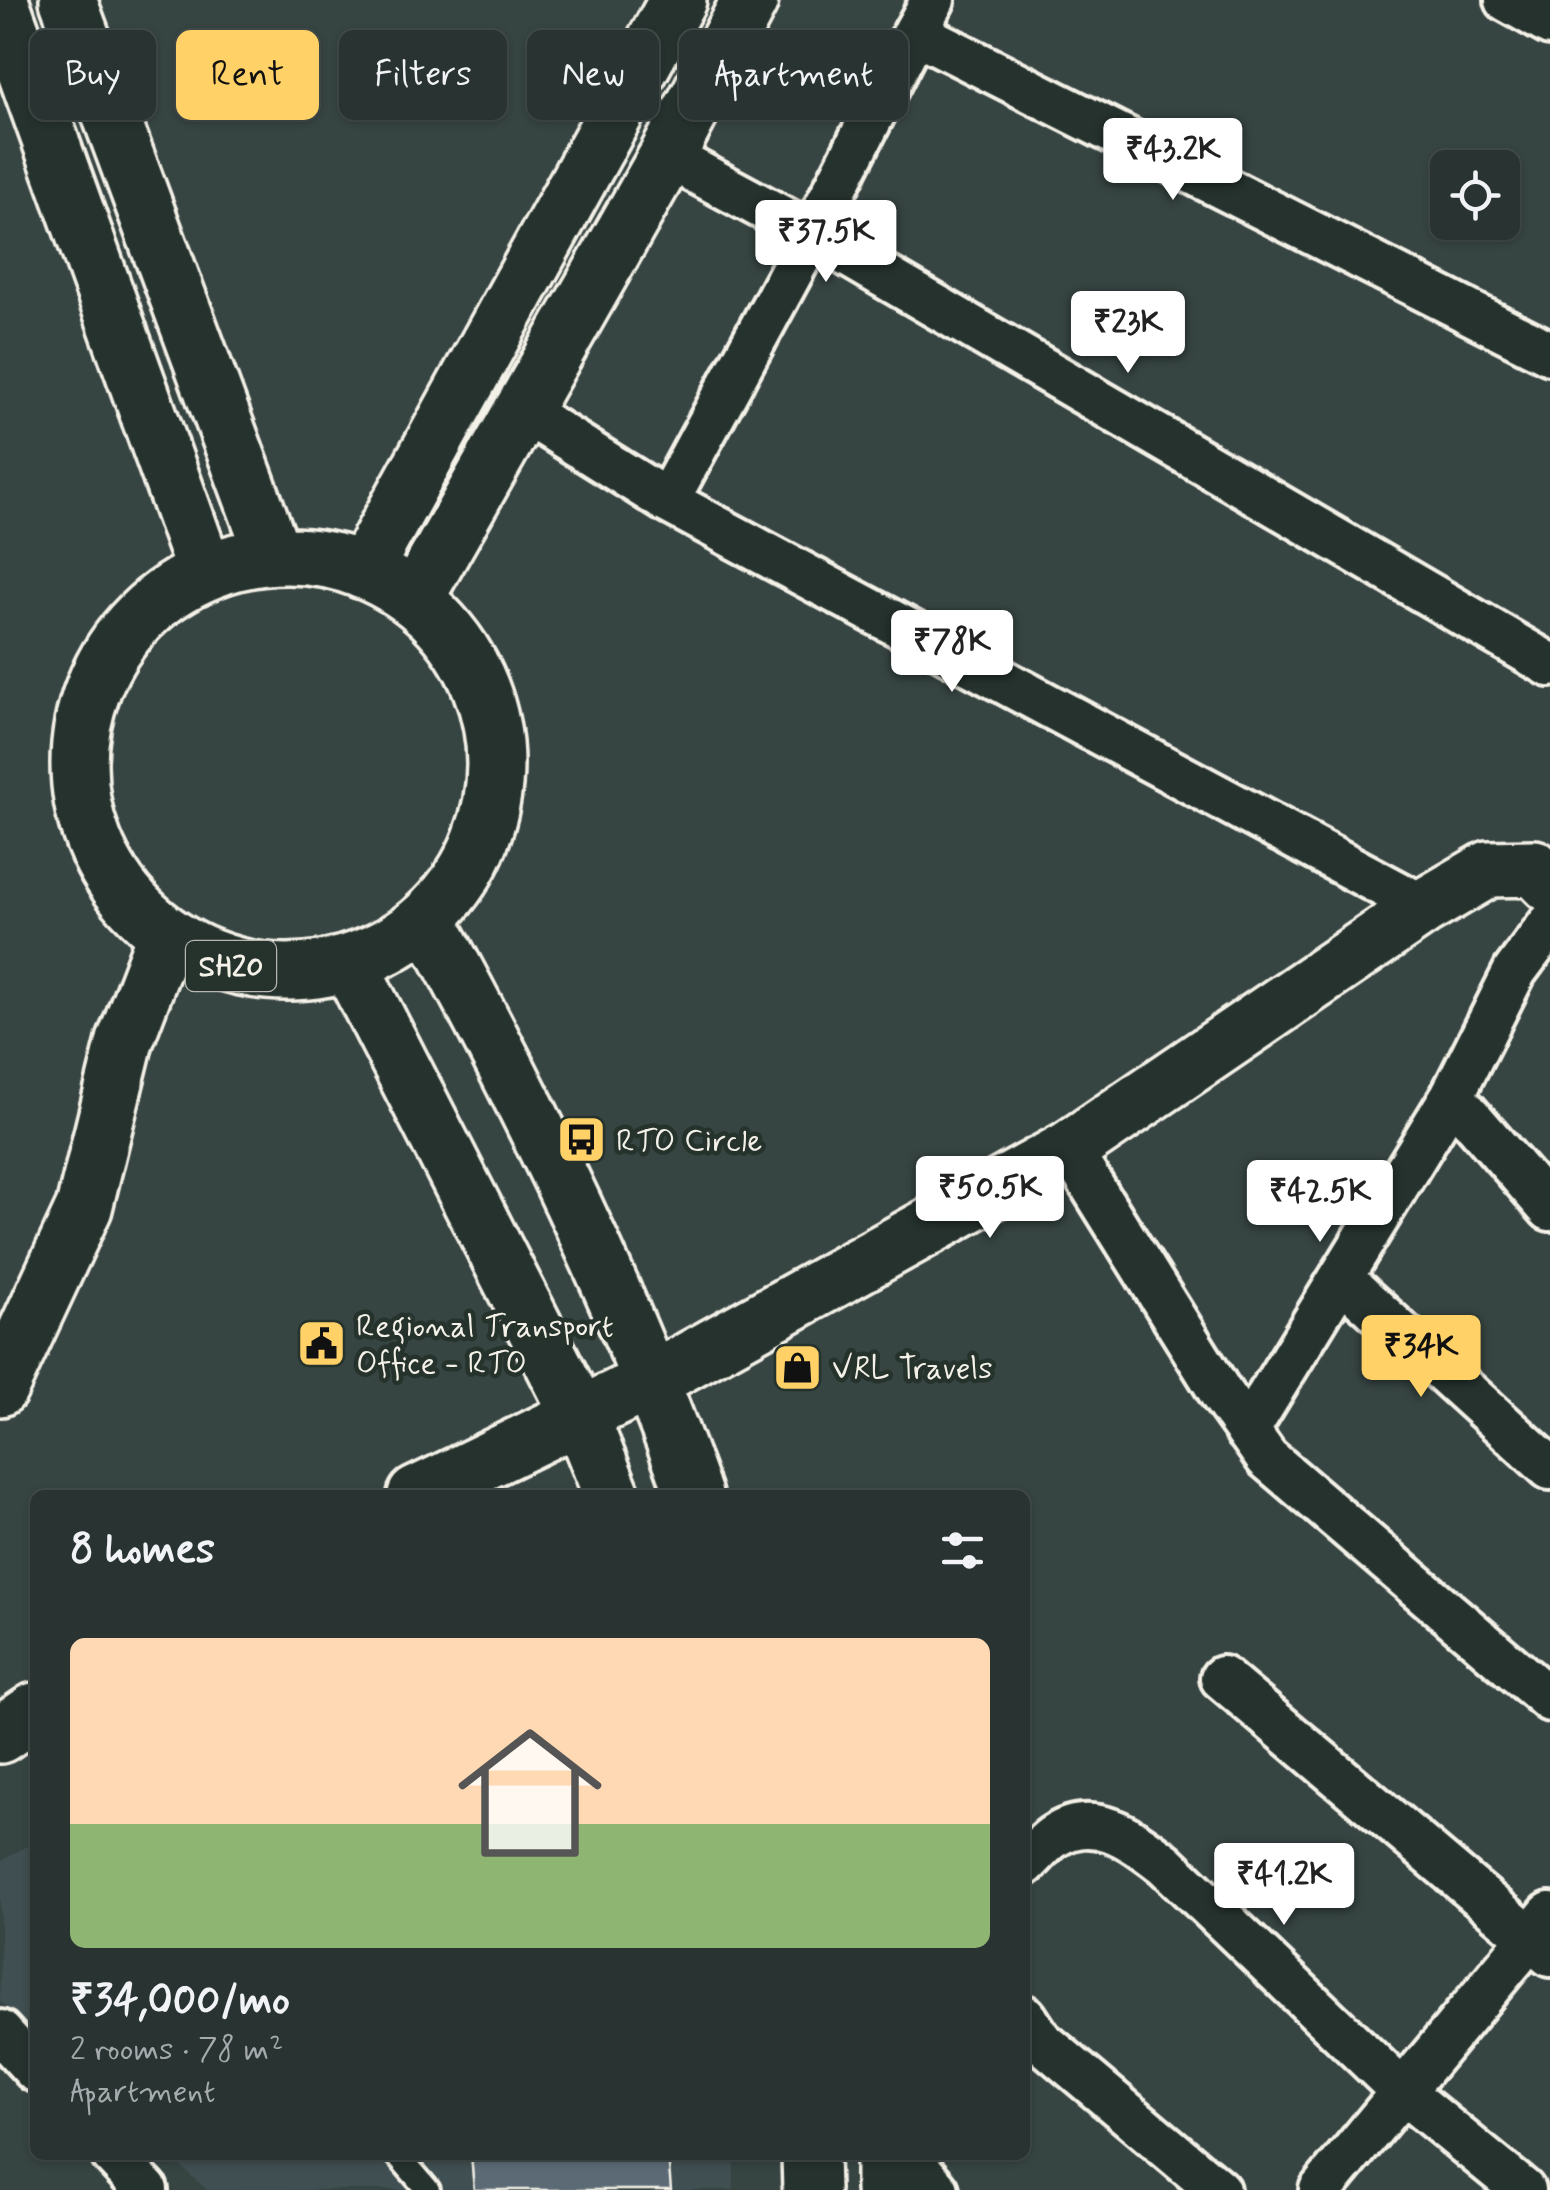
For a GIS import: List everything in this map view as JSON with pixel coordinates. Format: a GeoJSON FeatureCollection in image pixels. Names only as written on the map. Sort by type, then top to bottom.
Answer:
{"type":"FeatureCollection","features":[{"type":"Feature","properties":{"kind":"main road"},"geometry":{"type":"LineString","coordinates":[[0,0],[204,569]]}},
{"type":"Feature","properties":{"kind":"main road"},"geometry":{"type":"LineString","coordinates":[[68,0],[273,554]]}},
{"type":"Feature","properties":{"kind":"main road"},"geometry":{"type":"LineString","coordinates":[[363,572],[678,0]]}},
{"type":"Feature","properties":{"kind":"main road"},"geometry":{"type":"LineString","coordinates":[[416,597],[668,156],[750,0]]}},
{"type":"Feature","properties":{"kind":"main road","name":"SH20"},"geometry":{"type":"LineString","coordinates":[[273,554],[342,561],[416,597],[446,628],[475,672],[492,724],[496,778],[486,830],[462,879],[428,920],[350,965],[286,974],[222,964],[165,936],[105,870],[76,785],[87,696],[132,620],[204,569],[273,554]]}},
{"type":"Feature","properties":{"kind":"main road"},"geometry":{"type":"LineString","coordinates":[[427,1490],[653,1380],[1069,1149],[1424,907],[1489,869],[1545,870]]}},
{"type":"Feature","properties":{"kind":"main road"},"geometry":{"type":"LineString","coordinates":[[428,920],[508,1066],[653,1380],[692,1490]]}},
{"type":"Feature","properties":{"kind":"main road"},"geometry":{"type":"LineString","coordinates":[[4,1359],[84,1208],[126,1042],[165,936]]}},
{"type":"Feature","properties":{"kind":"main road"},"geometry":{"type":"LineString","coordinates":[[350,965],[580,1418],[610,1490]]}},
{"type":"Feature","properties":{"kind":"main road"},"geometry":{"type":"LineString","coordinates":[[0,1734],[30,1714]]}},
{"type":"Feature","properties":{"kind":"main road"},"geometry":{"type":"LineString","coordinates":[[810,2160],[810,2190]]}},
{"type":"Feature","properties":{"kind":"main road"},"geometry":{"type":"LineString","coordinates":[[884,2160],[884,2190]]}},
{"type":"Feature","properties":{"kind":"street"},"geometry":{"type":"LineString","coordinates":[[1507,0],[1550,24]]}},
{"type":"Feature","properties":{"kind":"street"},"geometry":{"type":"LineString","coordinates":[[667,501],[812,234],[924,16],[1550,353]]}},
{"type":"Feature","properties":{"kind":"street"},"geometry":{"type":"LineString","coordinates":[[668,156],[812,234],[1550,665]]}},
{"type":"Feature","properties":{"kind":"street"},"geometry":{"type":"LineString","coordinates":[[522,410],[667,501],[1424,907]]}},
{"type":"Feature","properties":{"kind":"street"},"geometry":{"type":"LineString","coordinates":[[1248,1430],[1452,1096],[1516,971],[1550,924]]}},
{"type":"Feature","properties":{"kind":"street"},"geometry":{"type":"LineString","coordinates":[[1452,1096],[1550,1209]]}},
{"type":"Feature","properties":{"kind":"street"},"geometry":{"type":"LineString","coordinates":[[1069,1149],[1267,1458],[1550,1700]]}},
{"type":"Feature","properties":{"kind":"street"},"geometry":{"type":"LineString","coordinates":[[1342,1278],[1550,1468]]}},
{"type":"Feature","properties":{"kind":"street"},"geometry":{"type":"LineString","coordinates":[[1222,1678],[1543,1936],[1403,2092],[1322,2190]]}},
{"type":"Feature","properties":{"kind":"street"},"geometry":{"type":"LineString","coordinates":[[1030,1859],[1054,1836],[1086,1823],[1127,1835],[1165,1864],[1403,2092],[1523,2190]]}},
{"type":"Feature","properties":{"kind":"street"},"geometry":{"type":"LineString","coordinates":[[1030,2025],[1040,2040],[1218,2190]]}},
{"type":"Feature","properties":{"kind":"street"},"geometry":{"type":"LineString","coordinates":[[0,2032],[30,2065]]}},
{"type":"Feature","properties":{"kind":"street"},"geometry":{"type":"LineString","coordinates":[[118,2160],[146,2190]]}},
{"type":"Feature","properties":{"kind":"street"},"geometry":{"type":"LineString","coordinates":[[912,2160],[937,2190]]}},
{"type":"Feature","properties":{"kind":"lane"},"geometry":{"type":"LineString","coordinates":[[402,2160],[428,2190]]}},
{"type":"Feature","properties":{"kind":"shaded area"},"geometry":{"type":"Polygon","coordinates":[[[30,1844],[30,2028],[0,2001],[0,1862],[30,1844]]]}},
{"type":"Feature","properties":{"kind":"shaded area"},"geometry":{"type":"Polygon","coordinates":[[[174,2160],[734,2160],[734,2190],[207,2190],[174,2160]]]}},
{"type":"Feature","properties":{"kind":"building"},"geometry":{"type":"Polygon","coordinates":[[[471,2160],[668,2160],[671,2190],[474,2190],[471,2160]]]}},
{"type":"Feature","properties":{"kind":"place","name":"RTO Circle"},"geometry":{"type":"Point","coordinates":[581,1140]}},
{"type":"Feature","properties":{"kind":"place","name":"Regional Transport Office - RTO"},"geometry":{"type":"Point","coordinates":[321,1343]}},
{"type":"Feature","properties":{"kind":"place","name":"VRL Travels"},"geometry":{"type":"Point","coordinates":[797,1367]}}]}
